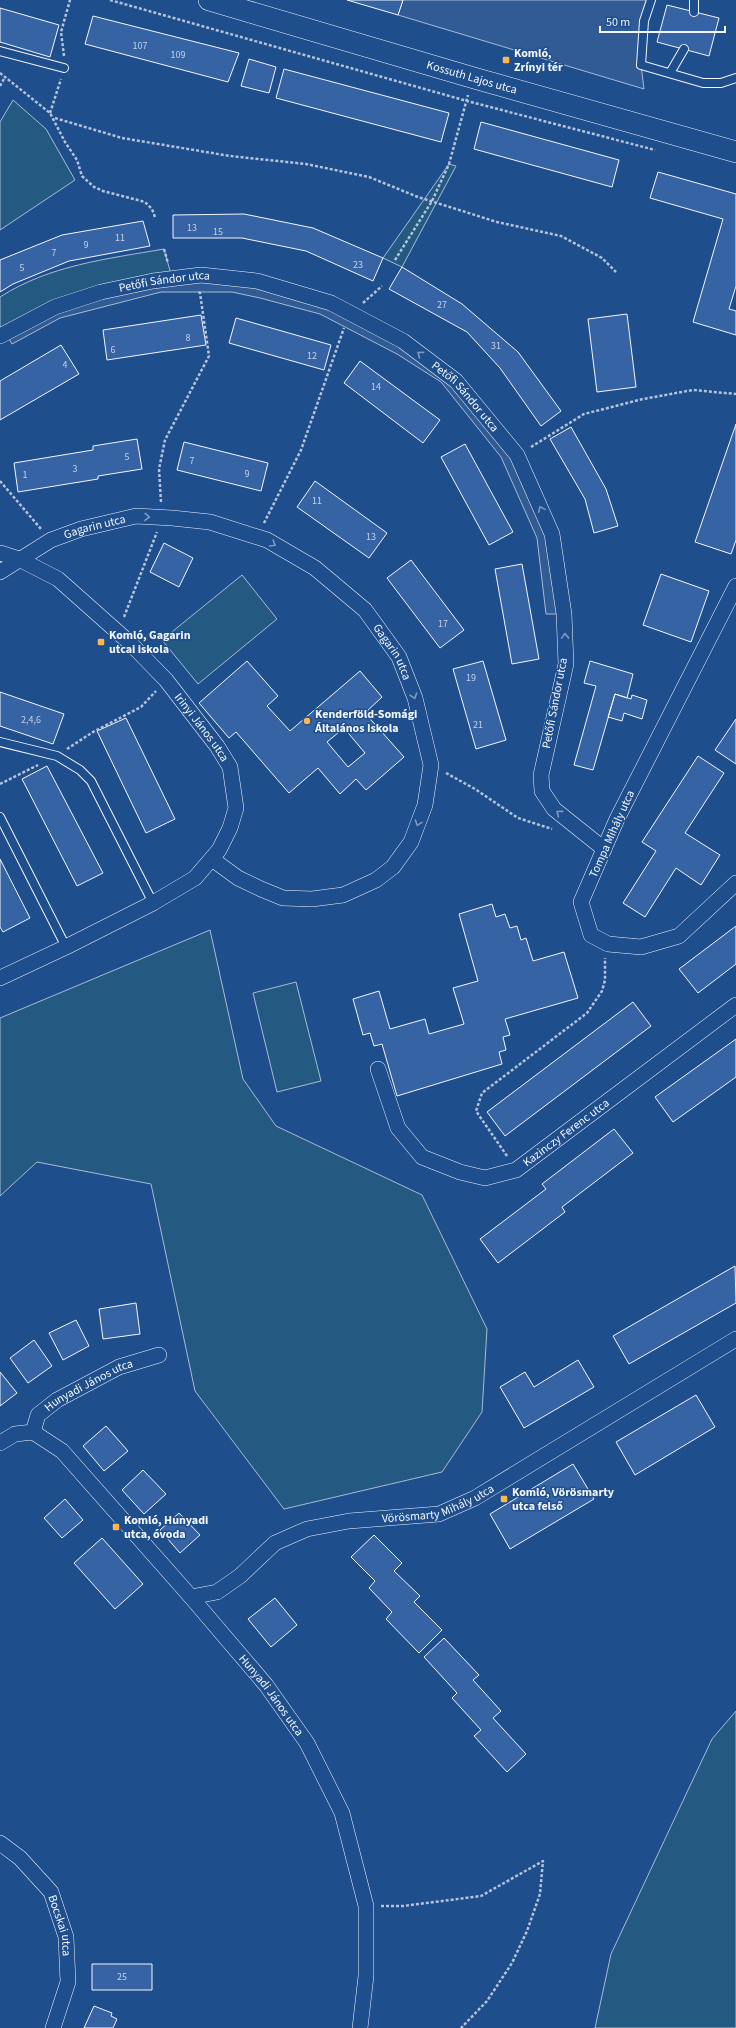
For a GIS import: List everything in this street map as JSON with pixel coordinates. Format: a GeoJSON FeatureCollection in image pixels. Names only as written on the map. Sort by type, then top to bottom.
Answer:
{"type":"FeatureCollection","features":[{"type":"Feature","properties":{"kind":"main road","name":"Kossuth Lajos utca"},"geometry":{"type":"LineString","coordinates":[[209,0],[474,78],[736,152]]}},
{"type":"Feature","properties":{"kind":"street","name":"Petőfi Sándor utca"},"geometry":{"type":"LineString","coordinates":[[0,336],[55,307],[101,292],[172,278],[201,275],[257,281],[331,303],[403,341],[456,381],[517,455],[552,534],[564,614],[566,664],[541,774],[542,791],[554,809],[604,849]]}},
{"type":"Feature","properties":{"kind":"street","name":"Gagarin utca"},"geometry":{"type":"LineString","coordinates":[[0,572],[50,540],[81,529],[136,516],[162,517],[210,522],[267,540],[315,568],[365,610],[399,657],[415,698],[432,765],[424,805],[411,842],[393,868],[376,880],[343,895],[312,899],[283,898],[238,878],[212,859]]}},
{"type":"Feature","properties":{"kind":"street","name":"Irinyi János utca"},"geometry":{"type":"LineString","coordinates":[[0,553],[19,560],[58,579],[118,632],[166,680],[217,746],[230,767],[236,808],[230,828],[220,850],[195,878],[153,903],[66,947],[0,977]]}},
{"type":"Feature","properties":{"kind":"street","name":"Tompa Mihály utca"},"geometry":{"type":"LineString","coordinates":[[736,586],[617,819],[581,902],[592,935],[608,944],[641,947],[679,936],[736,883]]}},
{"type":"Feature","properties":{"kind":"street","name":"Kazinczy Ferenc utca"},"geometry":{"type":"LineString","coordinates":[[378,1069],[398,1128],[422,1157],[460,1172],[485,1178],[516,1170],[736,1005]]}},
{"type":"Feature","properties":{"kind":"street","name":"Vörösmarty Mihály utca"},"geometry":{"type":"LineString","coordinates":[[191,1597],[217,1592],[240,1576],[275,1543],[307,1529],[349,1521],[439,1514],[475,1498],[736,1339]]}},
{"type":"Feature","properties":{"kind":"street","name":"Hunyadi János utca"},"geometry":{"type":"LineString","coordinates":[[159,1355],[119,1367],[57,1400],[38,1415],[32,1432],[62,1451],[191,1597],[266,1685],[308,1743],[342,1813],[366,1906],[366,1976],[360,2028]]}},
{"type":"Feature","properties":{"kind":"street"},"geometry":{"type":"LineString","coordinates":[[0,1443],[15,1434],[32,1432]]}},
{"type":"Feature","properties":{"kind":"street","name":"Bocskai utca"},"geometry":{"type":"LineString","coordinates":[[0,1843],[20,1858],[51,1892],[66,1937],[68,1982],[53,2028]]}},
{"type":"Feature","properties":{"kind":"lane"},"geometry":{"type":"LineString","coordinates":[[652,0],[644,21],[641,64],[703,83],[721,83],[736,78]]}},
{"type":"Feature","properties":{"kind":"lane"},"geometry":{"type":"LineString","coordinates":[[694,0],[694,12]]}},
{"type":"Feature","properties":{"kind":"lane"},"geometry":{"type":"LineString","coordinates":[[670,73],[684,49]]}},
{"type":"Feature","properties":{"kind":"lane"},"geometry":{"type":"LineString","coordinates":[[0,51],[64,68]]}},
{"type":"Feature","properties":{"kind":"lane"},"geometry":{"type":"LineString","coordinates":[[0,742],[57,756],[80,770],[91,781],[153,903]]}},
{"type":"Feature","properties":{"kind":"lane"},"geometry":{"type":"LineString","coordinates":[[0,817],[66,947]]}},
{"type":"Feature","properties":{"kind":"path"},"geometry":{"type":"LineString","coordinates":[[64,68],[64,49],[61,32],[70,0]]}},
{"type":"Feature","properties":{"kind":"path"},"geometry":{"type":"LineString","coordinates":[[110,0],[467,101],[659,152]]}},
{"type":"Feature","properties":{"kind":"path"},"geometry":{"type":"LineString","coordinates":[[0,73],[55,118],[65,142],[77,160],[82,176],[103,191],[145,202],[152,209],[155,217]]}},
{"type":"Feature","properties":{"kind":"path"},"geometry":{"type":"LineString","coordinates":[[0,86],[5,77]]}},
{"type":"Feature","properties":{"kind":"path"},"geometry":{"type":"LineString","coordinates":[[395,260],[432,201],[450,160],[474,78]]}},
{"type":"Feature","properties":{"kind":"path"},"geometry":{"type":"LineString","coordinates":[[50,113],[59,87]]}},
{"type":"Feature","properties":{"kind":"path"},"geometry":{"type":"LineString","coordinates":[[55,118],[122,138],[230,156],[306,164],[369,177],[432,201],[497,222],[561,236],[602,258],[616,272]]}},
{"type":"Feature","properties":{"kind":"path"},"geometry":{"type":"LineString","coordinates":[[162,517],[158,469],[165,440],[209,356],[200,293],[172,278]]}},
{"type":"Feature","properties":{"kind":"path"},"geometry":{"type":"LineString","coordinates":[[258,537],[301,450],[350,313],[382,286]]}},
{"type":"Feature","properties":{"kind":"path"},"geometry":{"type":"LineString","coordinates":[[517,455],[584,414],[643,399],[693,390],[736,394]]}},
{"type":"Feature","properties":{"kind":"path"},"geometry":{"type":"LineString","coordinates":[[0,481],[50,540]]}},
{"type":"Feature","properties":{"kind":"path"},"geometry":{"type":"LineString","coordinates":[[118,632],[150,549]]}},
{"type":"Feature","properties":{"kind":"path"},"geometry":{"type":"LineString","coordinates":[[0,784],[57,756],[93,732],[141,707],[166,680]]}},
{"type":"Feature","properties":{"kind":"path"},"geometry":{"type":"LineString","coordinates":[[432,765],[475,789],[518,818],[555,830]]}},
{"type":"Feature","properties":{"kind":"path"},"geometry":{"type":"LineString","coordinates":[[516,1170],[476,1112],[482,1093],[587,1013],[602,991],[608,944]]}},
{"type":"Feature","properties":{"kind":"path"},"geometry":{"type":"LineString","coordinates":[[366,1906],[403,1906],[481,1896],[543,1862],[540,1894],[527,1931],[512,1964],[487,2001],[461,2028]]}},
{"type":"Feature","properties":{"kind":"shaded area"},"geometry":{"type":"Polygon","coordinates":[[[403,0],[651,0],[644,21],[641,65],[644,89],[398,15],[403,0]]]}},
{"type":"Feature","properties":{"kind":"shaded area"},"geometry":{"type":"Polygon","coordinates":[[[13,100],[46,129],[75,180],[0,230],[0,122],[13,100]]]}},
{"type":"Feature","properties":{"kind":"shaded area"},"geometry":{"type":"Polygon","coordinates":[[[449,164],[456,166],[402,267],[383,258],[449,164]]]}},
{"type":"Feature","properties":{"kind":"shaded area"},"geometry":{"type":"Polygon","coordinates":[[[164,249],[172,278],[0,336],[0,297],[19,286],[59,270],[100,260],[164,249]]]}},
{"type":"Feature","properties":{"kind":"shaded area"},"geometry":{"type":"Polygon","coordinates":[[[201,275],[331,303],[456,381],[517,455],[552,534],[564,614],[546,614],[537,538],[501,457],[441,382],[397,354],[320,314],[232,292],[161,292],[60,318],[12,344],[5,332],[55,307],[201,275]]]}},
{"type":"Feature","properties":{"kind":"shaded area"},"geometry":{"type":"Polygon","coordinates":[[[242,575],[277,619],[198,684],[162,640],[242,575]]]}},
{"type":"Feature","properties":{"kind":"shaded area"},"geometry":{"type":"Polygon","coordinates":[[[210,930],[243,1079],[276,1126],[422,1195],[487,1329],[482,1412],[442,1472],[284,1509],[195,1391],[151,1184],[37,1162],[0,1196],[0,1018],[210,930]]]}},
{"type":"Feature","properties":{"kind":"shaded area"},"geometry":{"type":"Polygon","coordinates":[[[296,982],[321,1081],[277,1092],[253,993],[296,982]]]}},
{"type":"Feature","properties":{"kind":"shaded area"},"geometry":{"type":"Polygon","coordinates":[[[736,1711],[736,2028],[595,2028],[611,1954],[712,1739],[736,1711]]]}},
{"type":"Feature","properties":{"kind":"building"},"geometry":{"type":"Polygon","coordinates":[[[347,0],[403,0],[398,15],[347,0]]]}},
{"type":"Feature","properties":{"kind":"building"},"geometry":{"type":"Polygon","coordinates":[[[667,5],[719,18],[709,56],[657,42],[667,5]]]}},
{"type":"Feature","properties":{"kind":"building"},"geometry":{"type":"Polygon","coordinates":[[[0,8],[59,25],[50,57],[0,42],[0,8]]]}},
{"type":"Feature","properties":{"kind":"building"},"geometry":{"type":"Polygon","coordinates":[[[93,16],[239,53],[228,82],[85,44],[93,16]]]}},
{"type":"Feature","properties":{"kind":"building"},"geometry":{"type":"Polygon","coordinates":[[[249,59],[276,67],[269,93],[241,86],[249,59]]]}},
{"type":"Feature","properties":{"kind":"building"},"geometry":{"type":"Polygon","coordinates":[[[284,69],[449,113],[441,142],[276,98],[284,69]]]}},
{"type":"Feature","properties":{"kind":"building"},"geometry":{"type":"Polygon","coordinates":[[[481,122],[619,160],[612,187],[474,149],[481,122]]]}},
{"type":"Feature","properties":{"kind":"building"},"geometry":{"type":"Polygon","coordinates":[[[658,172],[736,194],[736,286],[729,309],[736,311],[736,335],[693,322],[723,219],[650,198],[658,172]]]}},
{"type":"Feature","properties":{"kind":"building"},"geometry":{"type":"Polygon","coordinates":[[[244,214],[313,228],[383,258],[373,281],[306,251],[242,238],[173,238],[173,215],[244,214]]]}},
{"type":"Feature","properties":{"kind":"building"},"geometry":{"type":"Polygon","coordinates":[[[143,221],[150,246],[69,261],[13,284],[0,292],[0,260],[62,235],[143,221]]]}},
{"type":"Feature","properties":{"kind":"building"},"geometry":{"type":"Polygon","coordinates":[[[402,267],[462,304],[518,352],[561,411],[541,426],[500,368],[467,332],[389,289],[402,267]]]}},
{"type":"Feature","properties":{"kind":"building"},"geometry":{"type":"Polygon","coordinates":[[[627,314],[636,387],[597,392],[588,319],[627,314]]]}},
{"type":"Feature","properties":{"kind":"building"},"geometry":{"type":"Polygon","coordinates":[[[201,315],[206,345],[107,360],[103,330],[201,315]]]}},
{"type":"Feature","properties":{"kind":"building"},"geometry":{"type":"Polygon","coordinates":[[[236,318],[331,345],[324,370],[229,343],[236,318]]]}},
{"type":"Feature","properties":{"kind":"building"},"geometry":{"type":"Polygon","coordinates":[[[61,345],[79,374],[0,420],[0,381],[61,345]]]}},
{"type":"Feature","properties":{"kind":"building"},"geometry":{"type":"Polygon","coordinates":[[[360,361],[440,420],[423,443],[344,383],[360,361]]]}},
{"type":"Feature","properties":{"kind":"building"},"geometry":{"type":"Polygon","coordinates":[[[736,424],[736,540],[731,554],[695,542],[736,424]]]}},
{"type":"Feature","properties":{"kind":"building"},"geometry":{"type":"Polygon","coordinates":[[[571,427],[606,489],[618,526],[594,533],[585,499],[550,439],[571,427]]]}},
{"type":"Feature","properties":{"kind":"building"},"geometry":{"type":"Polygon","coordinates":[[[137,439],[142,469],[98,476],[98,479],[18,492],[14,463],[93,450],[93,446],[137,439]]]}},
{"type":"Feature","properties":{"kind":"building"},"geometry":{"type":"Polygon","coordinates":[[[184,442],[268,463],[261,491],[177,470],[184,442]]]}},
{"type":"Feature","properties":{"kind":"building"},"geometry":{"type":"Polygon","coordinates":[[[465,444],[513,532],[489,545],[441,457],[465,444]]]}},
{"type":"Feature","properties":{"kind":"building"},"geometry":{"type":"Polygon","coordinates":[[[315,481],[387,533],[369,558],[297,507],[315,481]]]}},
{"type":"Feature","properties":{"kind":"building"},"geometry":{"type":"Polygon","coordinates":[[[164,543],[193,558],[179,587],[150,572],[164,543]]]}},
{"type":"Feature","properties":{"kind":"building"},"geometry":{"type":"Polygon","coordinates":[[[411,560],[464,630],[440,648],[387,578],[411,560]]]}},
{"type":"Feature","properties":{"kind":"building"},"geometry":{"type":"Polygon","coordinates":[[[522,564],[539,659],[512,664],[495,569],[522,564]]]}},
{"type":"Feature","properties":{"kind":"building"},"geometry":{"type":"Polygon","coordinates":[[[661,574],[709,591],[691,642],[643,625],[661,574]]]}},
{"type":"Feature","properties":{"kind":"building"},"geometry":{"type":"Polygon","coordinates":[[[247,661],[278,696],[267,706],[290,731],[360,671],[382,697],[365,713],[404,757],[366,790],[356,779],[340,794],[318,768],[289,793],[236,732],[229,738],[199,703],[247,661]],[[344,728],[327,742],[348,767],[365,753],[344,728]]]}},
{"type":"Feature","properties":{"kind":"building"},"geometry":{"type":"Polygon","coordinates":[[[483,661],[506,740],[476,749],[453,669],[483,661]]]}},
{"type":"Feature","properties":{"kind":"building"},"geometry":{"type":"Polygon","coordinates":[[[590,661],[633,674],[627,698],[615,694],[593,770],[574,765],[596,686],[584,683],[590,661]]]}},
{"type":"Feature","properties":{"kind":"building"},"geometry":{"type":"Polygon","coordinates":[[[0,692],[64,714],[53,744],[0,726],[0,692]]]}},
{"type":"Feature","properties":{"kind":"building"},"geometry":{"type":"Polygon","coordinates":[[[615,694],[631,699],[632,695],[647,700],[642,719],[624,713],[622,721],[608,717],[615,694]]]}},
{"type":"Feature","properties":{"kind":"building"},"geometry":{"type":"Polygon","coordinates":[[[126,718],[175,819],[146,833],[97,731],[126,718]]]}},
{"type":"Feature","properties":{"kind":"building"},"geometry":{"type":"Polygon","coordinates":[[[736,719],[736,764],[715,750],[736,719]]]}},
{"type":"Feature","properties":{"kind":"building"},"geometry":{"type":"Polygon","coordinates":[[[698,756],[724,773],[685,833],[720,855],[701,885],[676,868],[645,917],[623,903],[656,851],[642,842],[698,756]]]}},
{"type":"Feature","properties":{"kind":"building"},"geometry":{"type":"Polygon","coordinates":[[[47,766],[103,873],[77,886],[22,779],[47,766]]]}},
{"type":"Feature","properties":{"kind":"building"},"geometry":{"type":"Polygon","coordinates":[[[0,859],[30,918],[3,932],[0,927],[0,859]]]}},
{"type":"Feature","properties":{"kind":"building"},"geometry":{"type":"Polygon","coordinates":[[[492,904],[496,917],[505,914],[510,928],[517,926],[521,940],[526,938],[533,961],[564,952],[578,998],[505,1019],[510,1035],[503,1037],[506,1050],[499,1052],[502,1064],[397,1096],[382,1044],[374,1046],[370,1033],[363,1035],[353,999],[379,991],[390,1029],[425,1019],[429,1034],[464,1024],[453,988],[478,981],[459,914],[492,904]]]}},
{"type":"Feature","properties":{"kind":"building"},"geometry":{"type":"Polygon","coordinates":[[[736,926],[736,964],[698,993],[679,969],[736,926]]]}},
{"type":"Feature","properties":{"kind":"building"},"geometry":{"type":"Polygon","coordinates":[[[633,1002],[651,1026],[505,1136],[487,1112],[633,1002]]]}},
{"type":"Feature","properties":{"kind":"building"},"geometry":{"type":"Polygon","coordinates":[[[736,1039],[736,1077],[673,1122],[655,1097],[736,1039]]]}},
{"type":"Feature","properties":{"kind":"building"},"geometry":{"type":"Polygon","coordinates":[[[614,1129],[633,1153],[562,1207],[565,1212],[498,1263],[480,1239],[546,1189],[542,1184],[614,1129]]]}},
{"type":"Feature","properties":{"kind":"building"},"geometry":{"type":"Polygon","coordinates":[[[735,1266],[736,1303],[629,1364],[613,1336],[735,1266]]]}},
{"type":"Feature","properties":{"kind":"building"},"geometry":{"type":"Polygon","coordinates":[[[136,1303],[140,1334],[103,1339],[99,1309],[136,1303]]]}},
{"type":"Feature","properties":{"kind":"building"},"geometry":{"type":"Polygon","coordinates":[[[76,1320],[89,1346],[63,1360],[49,1333],[76,1320]]]}},
{"type":"Feature","properties":{"kind":"building"},"geometry":{"type":"Polygon","coordinates":[[[34,1340],[52,1366],[28,1383],[10,1358],[34,1340]]]}},
{"type":"Feature","properties":{"kind":"building"},"geometry":{"type":"Polygon","coordinates":[[[578,1360],[594,1387],[524,1428],[500,1387],[525,1372],[534,1387],[578,1360]]]}},
{"type":"Feature","properties":{"kind":"building"},"geometry":{"type":"Polygon","coordinates":[[[0,1372],[17,1393],[0,1406],[0,1372]]]}},
{"type":"Feature","properties":{"kind":"building"},"geometry":{"type":"Polygon","coordinates":[[[696,1395],[715,1427],[635,1475],[616,1442],[696,1395]]]}},
{"type":"Feature","properties":{"kind":"building"},"geometry":{"type":"Polygon","coordinates":[[[106,1426],[128,1451],[104,1471],[83,1446],[106,1426]]]}},
{"type":"Feature","properties":{"kind":"building"},"geometry":{"type":"Polygon","coordinates":[[[573,1464],[594,1499],[510,1549],[490,1514],[573,1464]]]}},
{"type":"Feature","properties":{"kind":"building"},"geometry":{"type":"Polygon","coordinates":[[[143,1470],[166,1494],[144,1514],[122,1490],[143,1470]]]}},
{"type":"Feature","properties":{"kind":"building"},"geometry":{"type":"Polygon","coordinates":[[[65,1499],[83,1520],[62,1538],[44,1518],[65,1499]]]}},
{"type":"Feature","properties":{"kind":"building"},"geometry":{"type":"Polygon","coordinates":[[[179,1513],[200,1535],[180,1553],[160,1530],[179,1513]]]}},
{"type":"Feature","properties":{"kind":"building"},"geometry":{"type":"Polygon","coordinates":[[[374,1535],[402,1563],[394,1571],[420,1596],[414,1602],[442,1630],[419,1653],[386,1619],[392,1612],[369,1588],[375,1581],[351,1557],[374,1535]]]}},
{"type":"Feature","properties":{"kind":"building"},"geometry":{"type":"Polygon","coordinates":[[[102,1538],[143,1584],[115,1609],[74,1563],[102,1538]]]}},
{"type":"Feature","properties":{"kind":"building"},"geometry":{"type":"Polygon","coordinates":[[[275,1598],[297,1625],[271,1647],[248,1619],[275,1598]]]}},
{"type":"Feature","properties":{"kind":"building"},"geometry":{"type":"Polygon","coordinates":[[[444,1638],[479,1675],[473,1680],[501,1711],[493,1718],[526,1754],[507,1772],[474,1736],[481,1730],[452,1698],[457,1693],[424,1657],[444,1638]]]}},
{"type":"Feature","properties":{"kind":"building"},"geometry":{"type":"Polygon","coordinates":[[[92,1964],[152,1964],[152,1990],[92,1990],[92,1964]]]}},
{"type":"Feature","properties":{"kind":"building"},"geometry":{"type":"Polygon","coordinates":[[[94,2006],[112,2013],[111,2016],[117,2019],[113,2028],[84,2028],[94,2006]]]}},
{"type":"Feature","properties":{"kind":"place","name":"Komló, Zrínyi tér"},"geometry":{"type":"Point","coordinates":[506,60]}},
{"type":"Feature","properties":{"kind":"place","name":"Komló, Gagarin utcai iskola"},"geometry":{"type":"Point","coordinates":[101,642]}},
{"type":"Feature","properties":{"kind":"place","name":"Kenderföld-Somági Általános Iskola"},"geometry":{"type":"Point","coordinates":[307,721]}},
{"type":"Feature","properties":{"kind":"place","name":"Komló, Vörösmarty utca felső"},"geometry":{"type":"Point","coordinates":[504,1499]}},
{"type":"Feature","properties":{"kind":"place","name":"Komló, Hunyadi utca, óvoda"},"geometry":{"type":"Point","coordinates":[116,1527]}}]}
